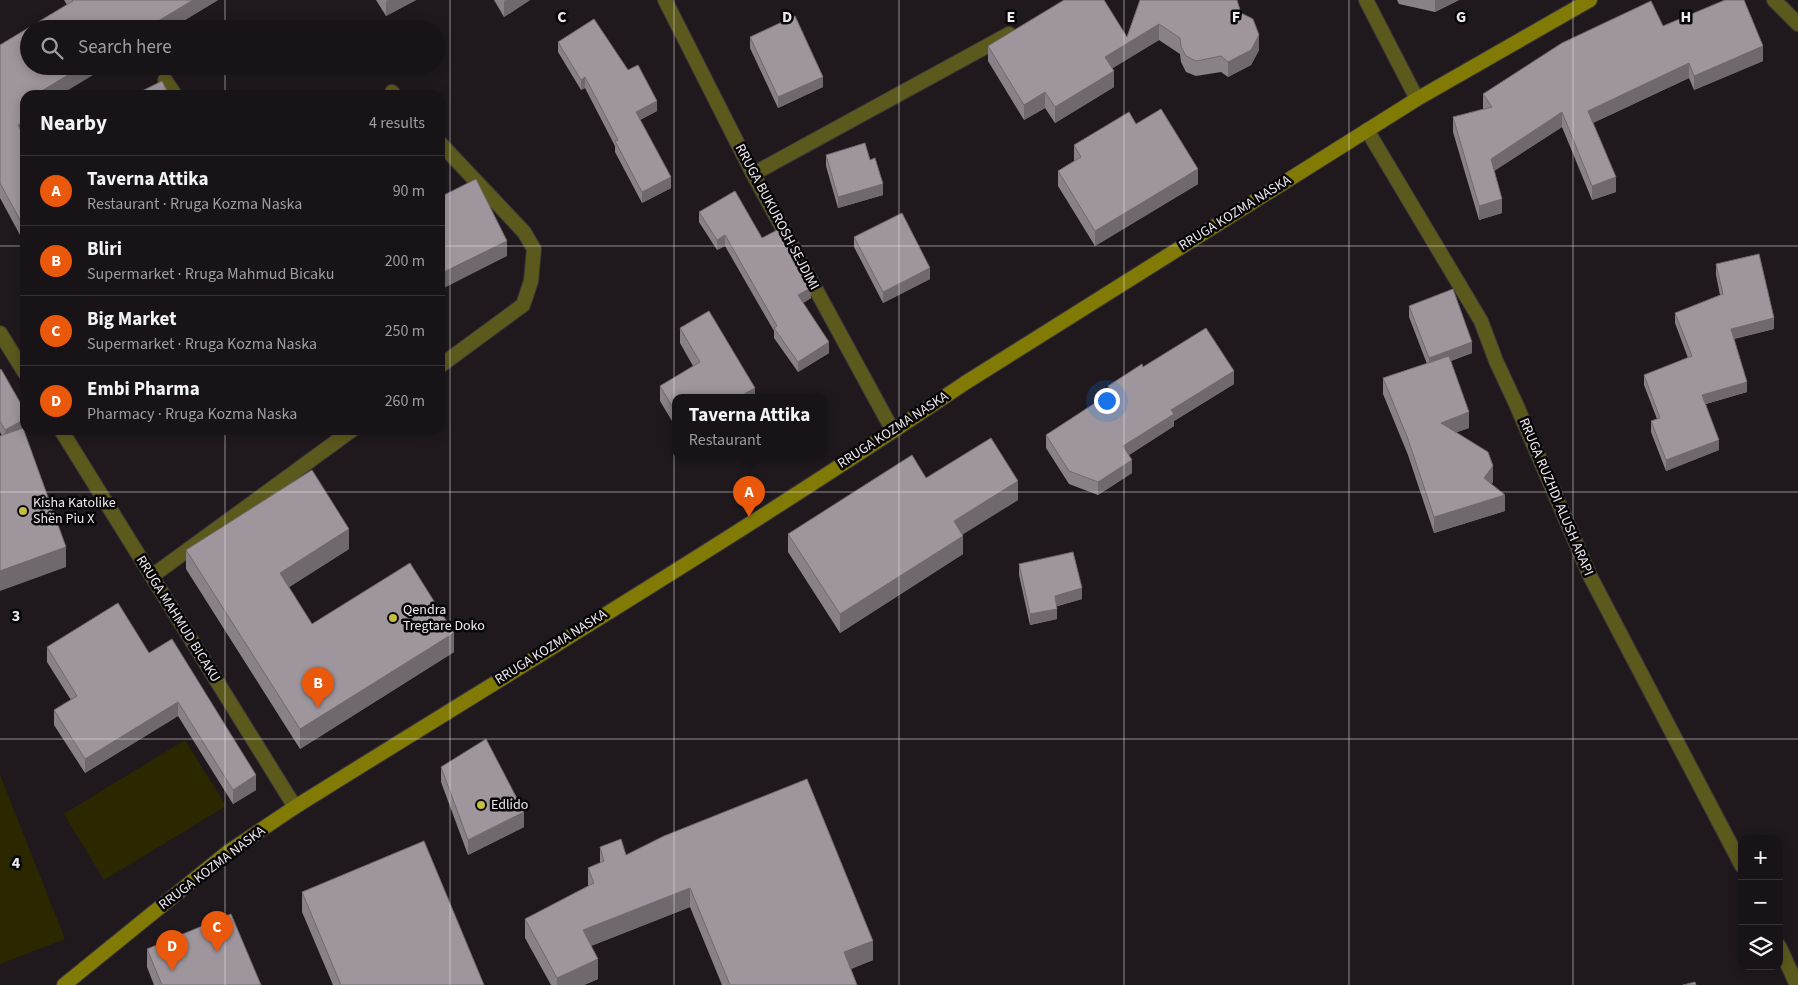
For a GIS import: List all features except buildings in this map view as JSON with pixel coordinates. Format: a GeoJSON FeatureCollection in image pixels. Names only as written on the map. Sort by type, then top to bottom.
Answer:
{"type":"FeatureCollection","features":[{"type":"Feature","properties":{"kind":"main road","name":"RRUGA KOZMA NASKA"},"geometry":{"type":"LineString","coordinates":[[64,985],[228,852],[296,807],[1367,130],[1417,99],[1590,0]]}},
{"type":"Feature","properties":{"kind":"street","name":"RRUGA BUKUROSH SEJDIMI"},"geometry":{"type":"LineString","coordinates":[[665,0],[753,174],[893,431]]}},
{"type":"Feature","properties":{"kind":"street"},"geometry":{"type":"LineString","coordinates":[[1366,0],[1417,99]]}},
{"type":"Feature","properties":{"kind":"street"},"geometry":{"type":"LineString","coordinates":[[1774,0],[1798,24]]}},
{"type":"Feature","properties":{"kind":"street"},"geometry":{"type":"LineString","coordinates":[[753,174],[1020,28]]}},
{"type":"Feature","properties":{"kind":"street"},"geometry":{"type":"LineString","coordinates":[[165,80],[172,90]]}},
{"type":"Feature","properties":{"kind":"street","name":"RRUGA RUZHDI ALUSH ARAPI"},"geometry":{"type":"LineString","coordinates":[[1367,130],[1481,321],[1496,361],[1590,576],[1738,858]]}},
{"type":"Feature","properties":{"kind":"street"},"geometry":{"type":"LineString","coordinates":[[445,148],[524,232],[534,249],[531,281],[523,305],[445,362]]}},
{"type":"Feature","properties":{"kind":"street"},"geometry":{"type":"LineString","coordinates":[[0,333],[20,357]]}},
{"type":"Feature","properties":{"kind":"street","name":"RRUGA MAHMUD BICAKU"},"geometry":{"type":"LineString","coordinates":[[64,435],[296,807]]}},
{"type":"Feature","properties":{"kind":"street"},"geometry":{"type":"LineString","coordinates":[[152,576],[345,435]]}},
{"type":"Feature","properties":{"kind":"street"},"geometry":{"type":"LineString","coordinates":[[1783,955],[1797,985]]}},
{"type":"Feature","properties":{"kind":"shaded area"},"geometry":{"type":"Polygon","coordinates":[[[185,740],[226,806],[104,880],[64,814],[185,740]]]}},
{"type":"Feature","properties":{"kind":"shaded area"},"geometry":{"type":"Polygon","coordinates":[[[0,775],[65,939],[0,964],[0,775]]]}},
{"type":"Feature","properties":{"kind":"place","name":"Kisha Katolike Shën Piu X"},"geometry":{"type":"Point","coordinates":[23,511]}},
{"type":"Feature","properties":{"kind":"place","name":"Taverna Attika"},"geometry":{"type":"Point","coordinates":[749,517]}},
{"type":"Feature","properties":{"kind":"place","name":"Qendra Tregtare Doko"},"geometry":{"type":"Point","coordinates":[393,618]}},
{"type":"Feature","properties":{"kind":"place","name":"Bliri"},"geometry":{"type":"Point","coordinates":[318,708]}},
{"type":"Feature","properties":{"kind":"place","name":"Edlido"},"geometry":{"type":"Point","coordinates":[481,805]}},
{"type":"Feature","properties":{"kind":"place","name":"Big Market"},"geometry":{"type":"Point","coordinates":[217,952]}},
{"type":"Feature","properties":{"kind":"place","name":"Embi Pharma"},"geometry":{"type":"Point","coordinates":[172,971]}}]}
